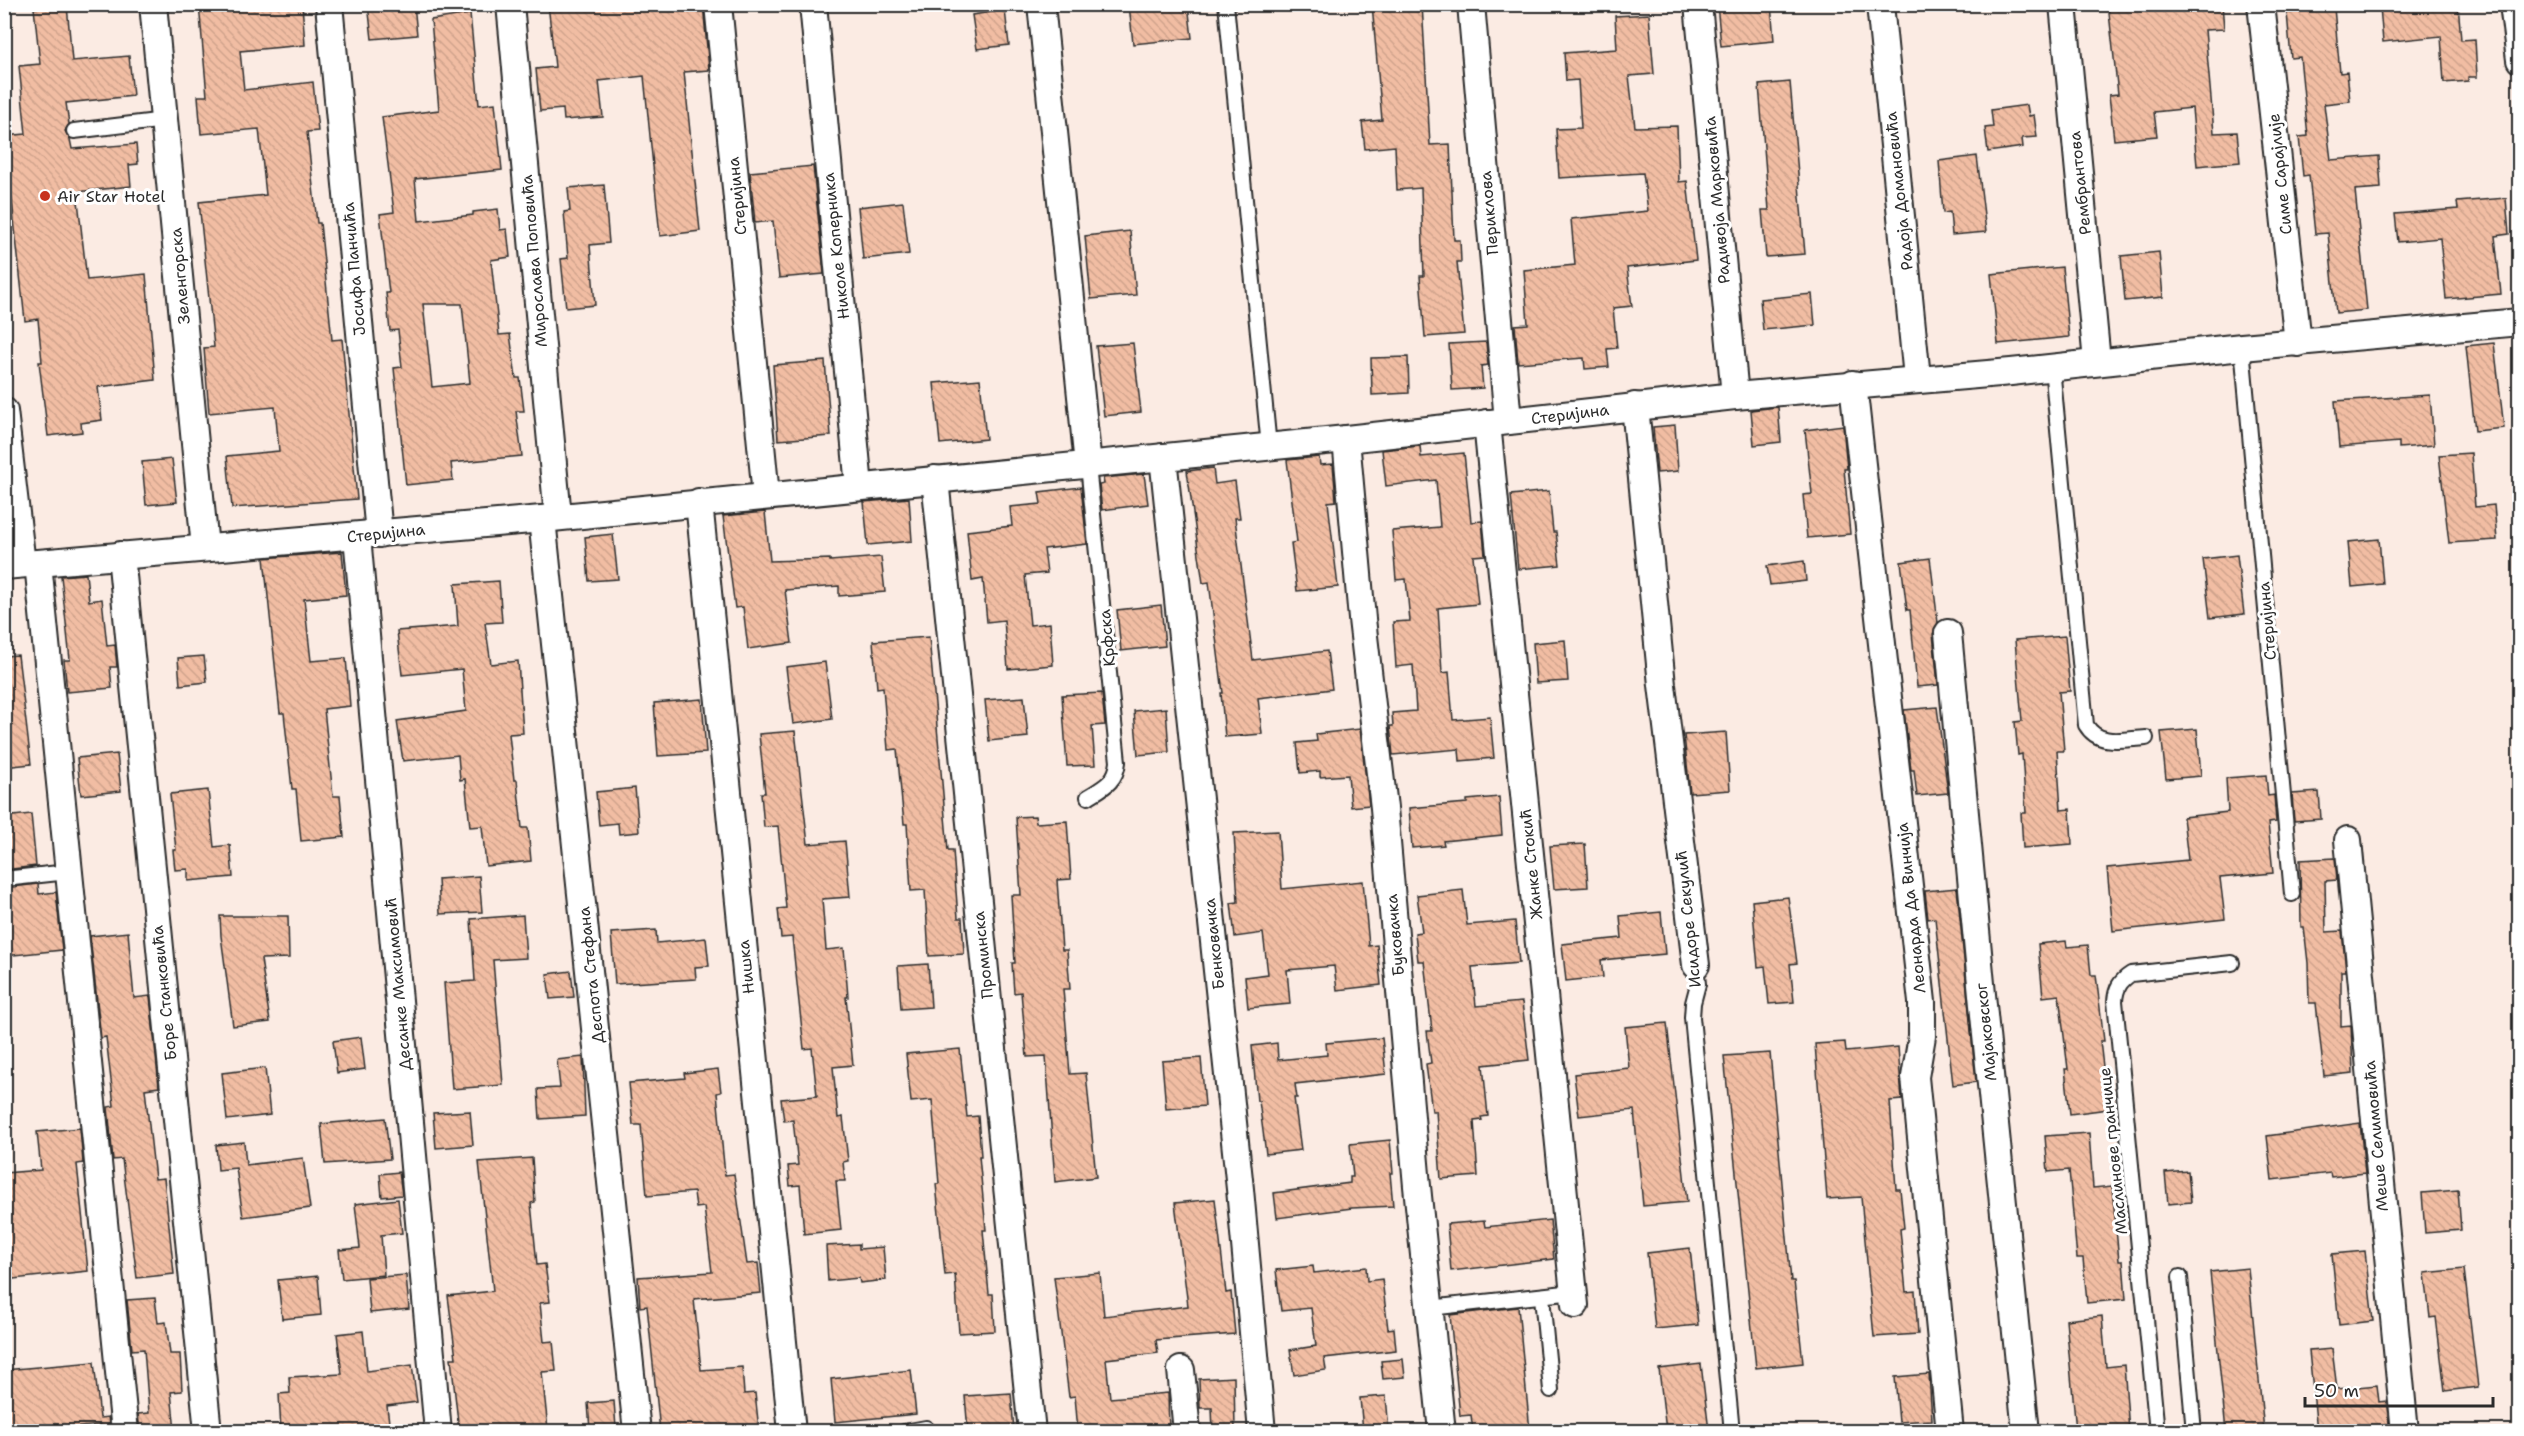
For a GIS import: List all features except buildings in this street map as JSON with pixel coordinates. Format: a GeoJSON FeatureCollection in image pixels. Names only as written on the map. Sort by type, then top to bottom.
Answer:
{"type":"FeatureCollection","features":[{"type":"Feature","properties":{"kind":"street","name":"Зеленгорска"},"geometry":{"type":"LineString","coordinates":[[153,4],[205,548]]}},
{"type":"Feature","properties":{"kind":"street","name":"Јосифа Панчића"},"geometry":{"type":"LineString","coordinates":[[329,4],[368,535]]}},
{"type":"Feature","properties":{"kind":"street","name":"Мирослава Поповића"},"geometry":{"type":"LineString","coordinates":[[510,4],[550,518]]}},
{"type":"Feature","properties":{"kind":"street","name":"Стеријина"},"geometry":{"type":"LineString","coordinates":[[718,4],[766,496]]}},
{"type":"Feature","properties":{"kind":"street","name":"Николе Коперника"},"geometry":{"type":"LineString","coordinates":[[813,4],[859,487]]}},
{"type":"Feature","properties":{"kind":"street"},"geometry":{"type":"LineString","coordinates":[[1041,4],[1088,465]]}},
{"type":"Feature","properties":{"kind":"street","name":"Периклова"},"geometry":{"type":"LineString","coordinates":[[1471,4],[1498,422]]}},
{"type":"Feature","properties":{"kind":"street","name":"Радивоја Марковића"},"geometry":{"type":"LineString","coordinates":[[1698,4],[1735,396]]}},
{"type":"Feature","properties":{"kind":"street","name":"Радоја Домановића"},"geometry":{"type":"LineString","coordinates":[[1880,4],[1917,378]]}},
{"type":"Feature","properties":{"kind":"street","name":"Рембрантова"},"geometry":{"type":"LineString","coordinates":[[2063,4],[2097,362]]}},
{"type":"Feature","properties":{"kind":"street","name":"Симе Сарајлије"},"geometry":{"type":"LineString","coordinates":[[2261,4],[2298,343]]}},
{"type":"Feature","properties":{"kind":"street"},"geometry":{"type":"LineString","coordinates":[[2513,4],[2520,60]]}},
{"type":"Feature","properties":{"kind":"street","name":"Стеријина"},"geometry":{"type":"LineString","coordinates":[[21,564],[550,518],[1269,447],[1853,384],[2520,322]]}},
{"type":"Feature","properties":{"kind":"street","name":"Леонарда Да Винчија"},"geometry":{"type":"LineString","coordinates":[[1853,384],[1922,1002],[1922,1036],[1915,1084],[1950,1431]]}},
{"type":"Feature","properties":{"kind":"street","name":"Исидоре Секулић"},"geometry":{"type":"LineString","coordinates":[[1635,406],[1662,685],[1696,965]]}},
{"type":"Feature","properties":{"kind":"street"},"geometry":{"type":"LineString","coordinates":[[4,411],[21,564],[68,872],[125,1431]]}},
{"type":"Feature","properties":{"kind":"street","name":"Жанке Стокић"},"geometry":{"type":"LineString","coordinates":[[1498,422],[1574,1299]]}},
{"type":"Feature","properties":{"kind":"street","name":"Буковачка"},"geometry":{"type":"LineString","coordinates":[[1346,439],[1362,619],[1384,808],[1442,1431]]}},
{"type":"Feature","properties":{"kind":"street","name":"Бенковачка"},"geometry":{"type":"LineString","coordinates":[[1163,457],[1240,1189],[1262,1431]]}},
{"type":"Feature","properties":{"kind":"street","name":"Проминска"},"geometry":{"type":"LineString","coordinates":[[935,479],[1032,1431]]}},
{"type":"Feature","properties":{"kind":"street","name":"Нишка"},"geometry":{"type":"LineString","coordinates":[[699,502],[792,1431]]}},
{"type":"Feature","properties":{"kind":"street","name":"Деспота Стефана"},"geometry":{"type":"LineString","coordinates":[[550,518],[637,1431]]}},
{"type":"Feature","properties":{"kind":"street","name":"Десанке Максимовић"},"geometry":{"type":"LineString","coordinates":[[368,535],[438,1431]]}},
{"type":"Feature","properties":{"kind":"street","name":"Боре Станковића"},"geometry":{"type":"LineString","coordinates":[[121,555],[208,1431]]}},
{"type":"Feature","properties":{"kind":"street","name":"Мајаковског"},"geometry":{"type":"LineString","coordinates":[[1948,633],[2026,1431]]}},
{"type":"Feature","properties":{"kind":"street","name":"Меше Селимовића"},"geometry":{"type":"LineString","coordinates":[[2348,840],[2404,1431]]}},
{"type":"Feature","properties":{"kind":"street"},"geometry":{"type":"LineString","coordinates":[[1181,1370],[1187,1431]]}},
{"type":"Feature","properties":{"kind":"lane"},"geometry":{"type":"LineString","coordinates":[[1226,4],[1269,447]]}},
{"type":"Feature","properties":{"kind":"lane"},"geometry":{"type":"LineString","coordinates":[[74,131],[165,120]]}},
{"type":"Feature","properties":{"kind":"lane","name":"Стеријина"},"geometry":{"type":"LineString","coordinates":[[2242,347],[2292,894]]}},
{"type":"Feature","properties":{"kind":"lane"},"geometry":{"type":"LineString","coordinates":[[2052,367],[2085,725],[2091,734],[2108,741],[2146,738]]}},
{"type":"Feature","properties":{"kind":"lane","name":"Крфска"},"geometry":{"type":"LineString","coordinates":[[1088,465],[1118,762],[1117,773],[1112,781],[1088,796]]}},
{"type":"Feature","properties":{"kind":"lane"},"geometry":{"type":"LineString","coordinates":[[4,879],[68,872]]}},
{"type":"Feature","properties":{"kind":"lane","name":"Маслинове гранчице"},"geometry":{"type":"LineString","coordinates":[[2157,1431],[2115,1001],[2116,992],[2124,979],[2132,974],[2232,963]]}},
{"type":"Feature","properties":{"kind":"lane","name":"Исидоре Секулић"},"geometry":{"type":"LineString","coordinates":[[1696,965],[1698,984],[1692,1017],[1732,1431]]}},
{"type":"Feature","properties":{"kind":"lane"},"geometry":{"type":"LineString","coordinates":[[2180,1276],[2194,1431]]}},
{"type":"Feature","properties":{"kind":"lane"},"geometry":{"type":"LineString","coordinates":[[1542,1297],[1551,1390]]}},
{"type":"Feature","properties":{"kind":"lane"},"geometry":{"type":"LineString","coordinates":[[1430,1308],[1542,1297],[1574,1299]]}},
{"type":"Feature","properties":{"kind":"lane"},"geometry":{"type":"LineString","coordinates":[[904,1431],[926,1428]]}},
{"type":"Feature","properties":{"kind":"place","name":"Air Star Hotel"},"geometry":{"type":"Point","coordinates":[45,196]}}]}
